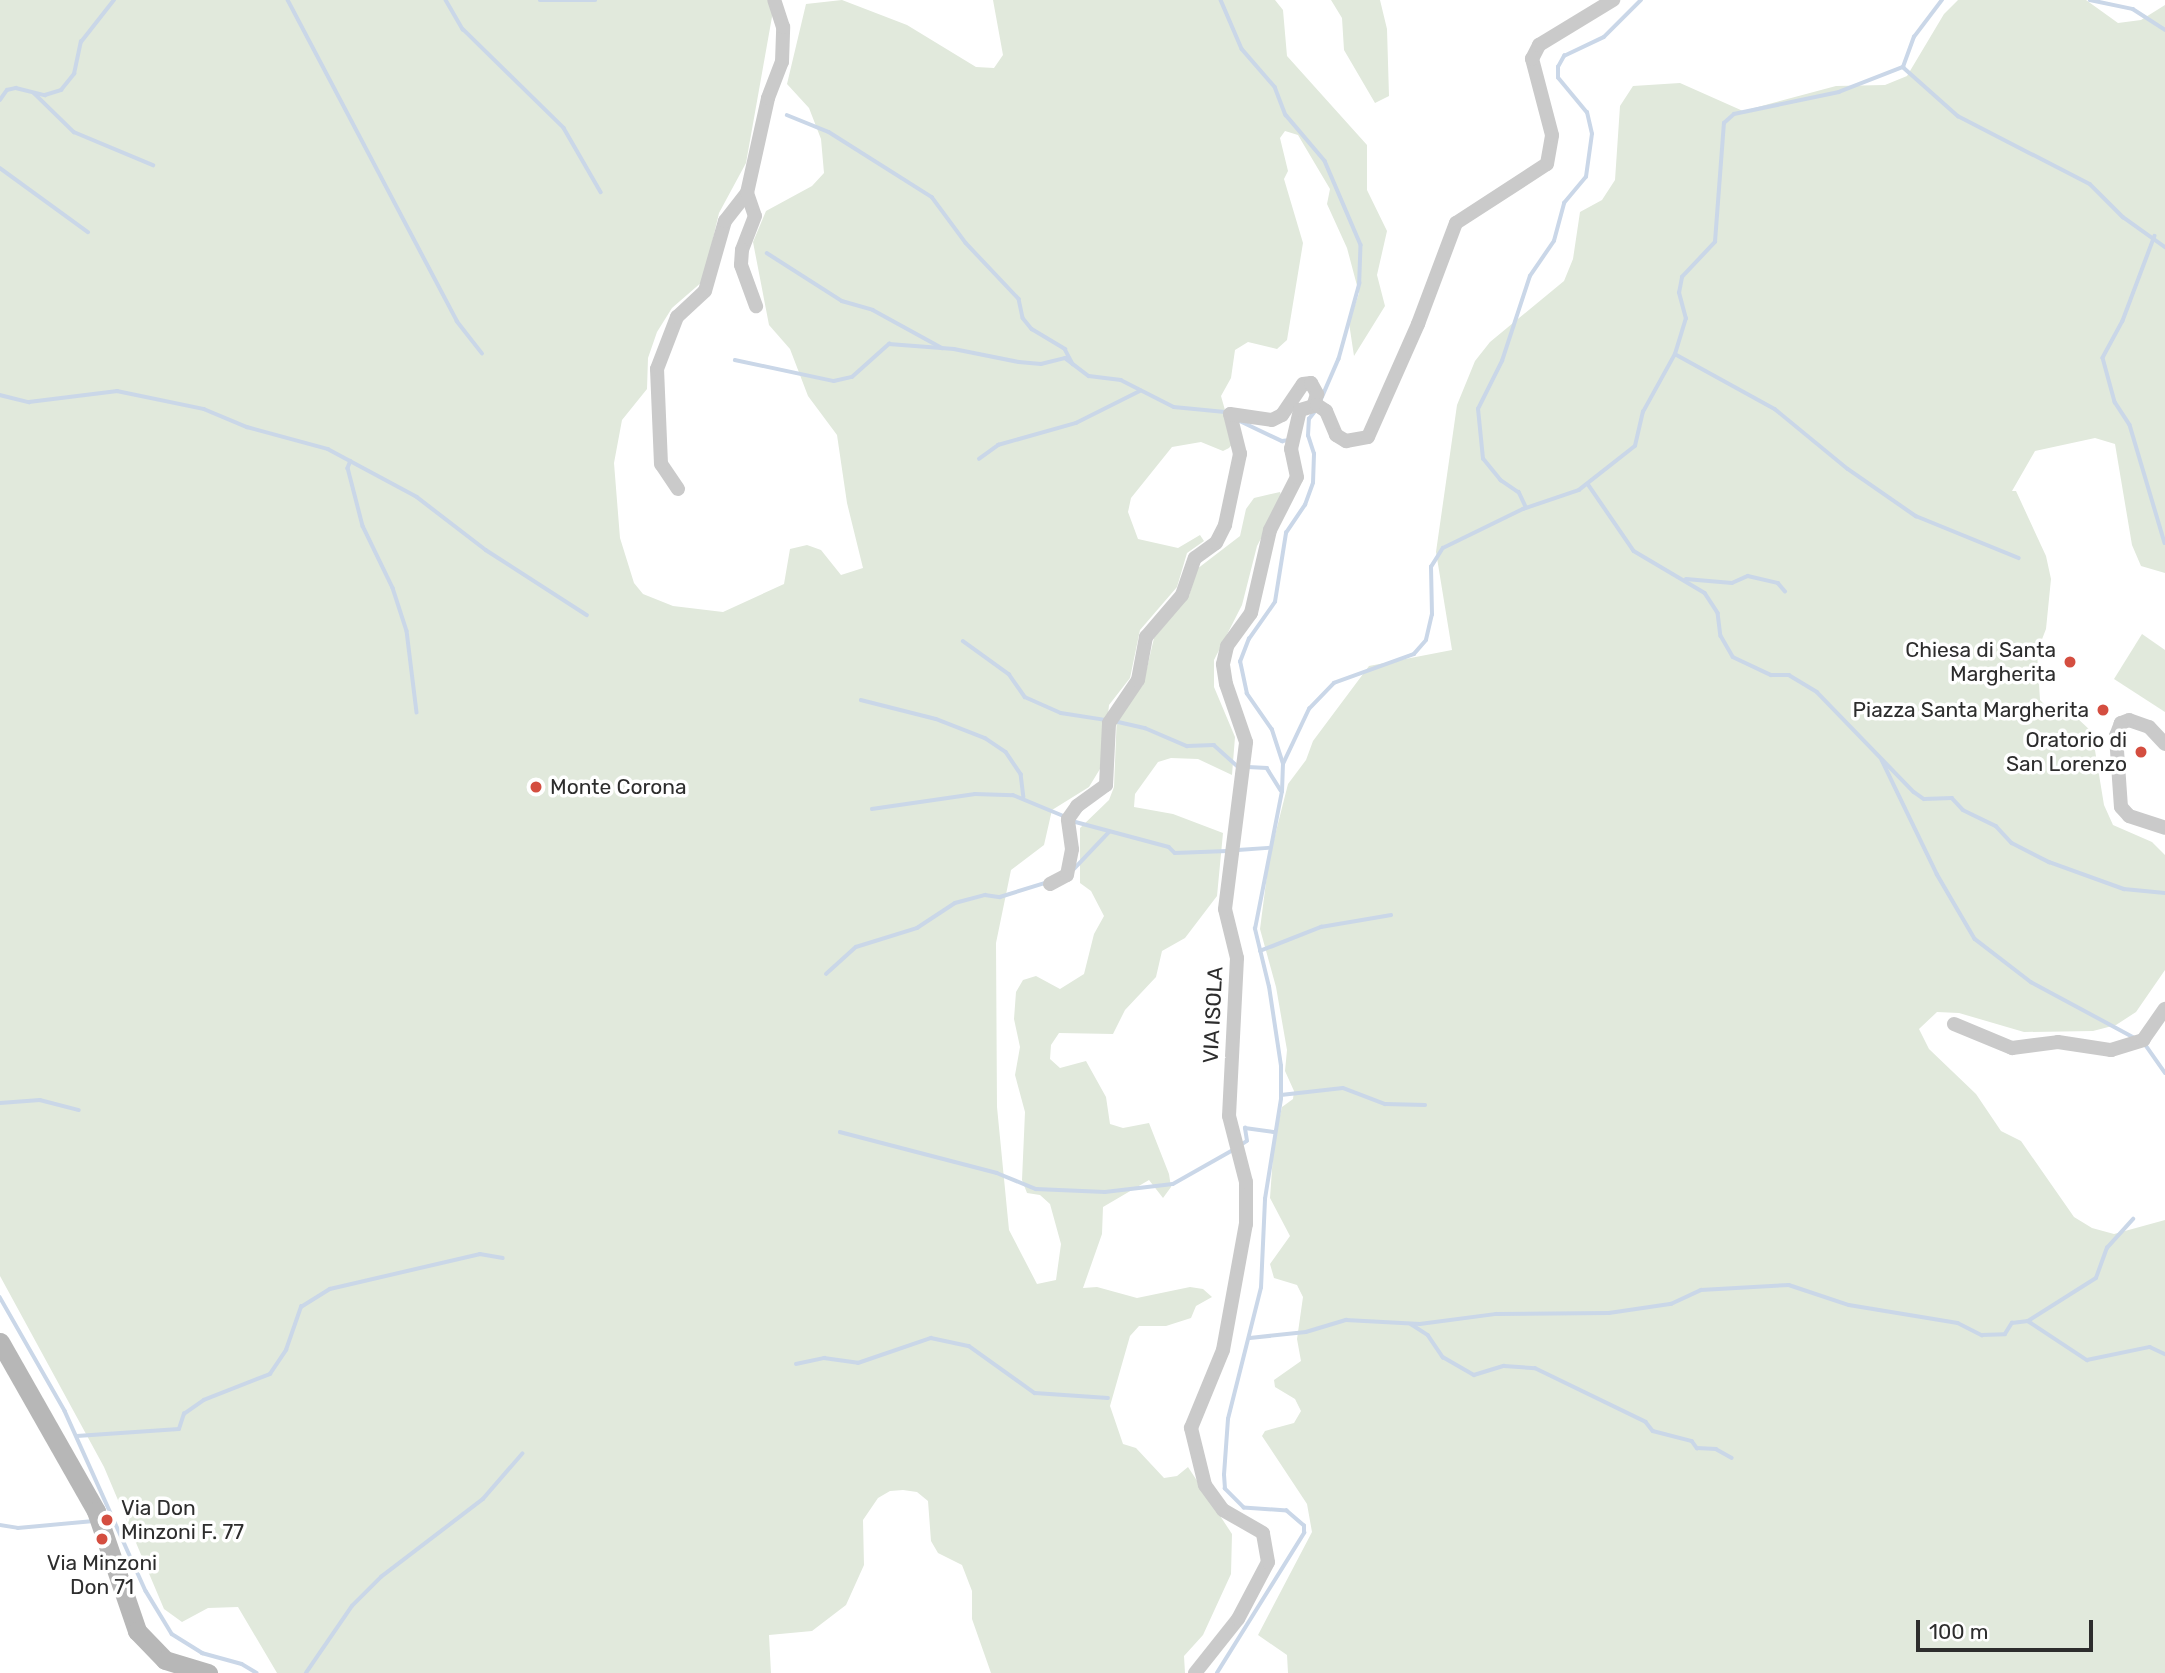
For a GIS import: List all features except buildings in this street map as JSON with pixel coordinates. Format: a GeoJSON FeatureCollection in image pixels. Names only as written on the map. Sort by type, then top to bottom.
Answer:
{"type":"FeatureCollection","features":[{"type":"Feature","properties":{"kind":"main road"},"geometry":{"type":"LineString","coordinates":[[0,1342],[96,1511],[137,1631],[165,1660],[208,1673]]}},
{"type":"Feature","properties":{"kind":"street"},"geometry":{"type":"LineString","coordinates":[[678,489],[661,464],[657,369],[677,317],[705,291],[725,222],[747,193],[768,98],[782,62],[783,27],[774,0]]}},
{"type":"Feature","properties":{"kind":"street"},"geometry":{"type":"LineString","coordinates":[[1050,884],[1068,874],[1072,849],[1068,819],[1077,806],[1106,785],[1109,723],[1138,680],[1146,637],[1182,595],[1195,558],[1216,543],[1225,525],[1240,454],[1230,414],[1272,419],[1282,415],[1303,384],[1311,383],[1317,394],[1314,404],[1326,411],[1336,435],[1346,441],[1368,437],[1418,324],[1456,223],[1546,164],[1552,135],[1532,59],[1539,45],[1614,0]]}},
{"type":"Feature","properties":{"kind":"street"},"geometry":{"type":"LineString","coordinates":[[747,193],[755,216],[742,250],[741,265],[756,306]]}},
{"type":"Feature","properties":{"kind":"street","name":"VIA ISOLA"},"geometry":{"type":"LineString","coordinates":[[1195,1673],[1238,1619],[1268,1562],[1263,1533],[1223,1510],[1205,1485],[1191,1428],[1223,1350],[1247,1201],[1229,1116],[1237,958],[1225,909],[1245,742],[1223,664],[1227,646],[1251,613],[1270,530],[1297,477],[1291,449],[1300,410],[1314,404]]}},
{"type":"Feature","properties":{"kind":"street"},"geometry":{"type":"LineString","coordinates":[[2165,744],[2149,727],[2129,720],[2121,723],[2116,736],[2121,807],[2129,816],[2165,828]]}},
{"type":"Feature","properties":{"kind":"street"},"geometry":{"type":"LineString","coordinates":[[1954,1024],[2012,1048],[2058,1042],[2111,1050],[2143,1040],[2165,1009]]}},
{"type":"Feature","properties":{"kind":"shaded area"},"geometry":{"type":"Polygon","coordinates":[[[0,0],[775,0],[746,163],[719,213],[703,281],[672,308],[657,332],[648,358],[647,389],[622,420],[614,463],[620,538],[634,583],[643,594],[673,606],[723,612],[784,584],[790,549],[807,545],[821,550],[841,575],[863,568],[847,503],[837,435],[808,396],[790,349],[769,325],[753,242],[766,211],[812,186],[824,173],[821,139],[809,108],[787,84],[806,4],[842,0],[907,25],[976,67],[994,68],[1003,55],[993,0],[1275,0],[1283,10],[1287,56],[1367,145],[1367,190],[1387,231],[1377,275],[1385,306],[1354,356],[1349,323],[1359,293],[1347,248],[1327,204],[1330,189],[1298,135],[1285,131],[1280,138],[1288,171],[1284,179],[1303,243],[1287,340],[1277,349],[1248,342],[1235,350],[1231,378],[1221,396],[1234,442],[1229,448],[1223,451],[1201,442],[1172,447],[1131,498],[1128,512],[1138,539],[1178,548],[1200,535],[1204,541],[1187,553],[1177,587],[1140,630],[1130,678],[1109,705],[1103,764],[1089,787],[1052,810],[1044,845],[1011,870],[996,943],[997,1107],[1009,1230],[1037,1284],[1056,1280],[1061,1244],[1050,1204],[1040,1195],[1027,1193],[1022,1180],[1025,1112],[1015,1075],[1020,1047],[1014,1019],[1016,992],[1023,980],[1036,976],[1060,989],[1084,974],[1094,934],[1104,916],[1091,891],[1080,883],[1080,828],[1109,800],[1114,787],[1117,714],[1143,685],[1154,638],[1189,596],[1197,569],[1240,536],[1246,509],[1254,498],[1280,492],[1282,499],[1257,546],[1242,605],[1214,660],[1214,687],[1235,737],[1232,775],[1198,759],[1171,758],[1158,762],[1135,794],[1134,807],[1173,814],[1223,833],[1217,896],[1185,938],[1162,951],[1156,977],[1125,1010],[1113,1034],[1059,1033],[1051,1045],[1050,1059],[1060,1068],[1086,1061],[1106,1097],[1110,1124],[1123,1128],[1149,1123],[1169,1174],[1171,1187],[1163,1198],[1149,1180],[1103,1207],[1102,1234],[1083,1288],[1097,1287],[1137,1298],[1190,1287],[1203,1289],[1212,1297],[1196,1306],[1191,1318],[1166,1326],[1139,1326],[1130,1336],[1110,1406],[1123,1444],[1136,1448],[1164,1478],[1177,1476],[1188,1467],[1232,1534],[1231,1574],[1203,1635],[1184,1656],[1185,1673],[991,1673],[972,1619],[972,1591],[962,1565],[938,1553],[931,1541],[928,1501],[917,1492],[903,1490],[890,1491],[878,1498],[863,1520],[864,1565],[846,1605],[812,1631],[769,1635],[771,1673],[277,1673],[238,1607],[208,1608],[182,1622],[164,1609],[104,1467],[0,1276],[0,0]]]}},
{"type":"Feature","properties":{"kind":"shaded area"},"geometry":{"type":"Polygon","coordinates":[[[1331,0],[1380,0],[1387,29],[1389,96],[1375,103],[1344,50],[1342,18],[1331,0]]]}},
{"type":"Feature","properties":{"kind":"shaded area"},"geometry":{"type":"Polygon","coordinates":[[[1958,0],[2086,0],[2118,23],[2141,20],[2165,5],[2165,573],[2141,566],[2132,545],[2115,444],[2095,438],[2035,451],[2012,491],[2016,491],[2046,556],[2051,579],[2046,629],[2037,652],[2040,700],[2055,716],[2076,717],[2092,732],[2104,805],[2113,825],[2152,842],[2165,855],[2165,970],[2136,1012],[2116,1025],[2093,1031],[2024,1032],[1959,1013],[1937,1012],[1919,1029],[1929,1049],[1976,1094],[2001,1131],[2021,1141],[2074,1217],[2092,1228],[2114,1234],[2165,1220],[2165,1673],[1288,1673],[1287,1655],[1258,1635],[1312,1532],[1307,1504],[1262,1436],[1265,1431],[1294,1423],[1301,1411],[1295,1399],[1275,1387],[1274,1380],[1301,1361],[1297,1339],[1303,1297],[1297,1285],[1274,1278],[1270,1264],[1290,1236],[1270,1198],[1274,1141],[1282,1107],[1293,1099],[1294,1091],[1285,1071],[1287,1050],[1276,987],[1260,929],[1269,859],[1288,784],[1306,760],[1313,741],[1369,666],[1452,650],[1436,552],[1457,405],[1475,361],[1490,342],[1564,281],[1573,259],[1580,212],[1602,200],[1615,180],[1620,106],[1633,86],[1680,83],[1743,111],[1836,86],[1885,85],[1907,76],[1944,14],[1958,0]]]}},
{"type":"Feature","properties":{"kind":"shaded area"},"geometry":{"type":"Polygon","coordinates":[[[2142,634],[2165,650],[2165,712],[2114,679],[2142,634]]]}},
{"type":"Feature","properties":{"kind":"waterway"},"geometry":{"type":"LineString","coordinates":[[0,100],[7,90],[16,88],[45,95],[61,90],[74,74],[81,42],[114,0]]}},
{"type":"Feature","properties":{"kind":"waterway"},"geometry":{"type":"LineString","coordinates":[[288,0],[457,321],[482,353]]}},
{"type":"Feature","properties":{"kind":"waterway"},"geometry":{"type":"LineString","coordinates":[[446,0],[463,29],[564,128],[601,192]]}},
{"type":"Feature","properties":{"kind":"waterway"},"geometry":{"type":"LineString","coordinates":[[540,0],[595,0]]}},
{"type":"Feature","properties":{"kind":"waterway"},"geometry":{"type":"LineString","coordinates":[[1221,0],[1242,49],[1275,87],[1286,115],[1325,161],[1361,245],[1360,283],[1339,359],[1320,403]]}},
{"type":"Feature","properties":{"kind":"waterway"},"geometry":{"type":"LineString","coordinates":[[1526,508],[1519,493],[1501,481],[1483,459],[1478,409],[1502,361],[1530,276],[1554,241],[1564,203],[1586,177],[1592,134],[1587,113],[1558,78],[1558,67],[1564,56],[1604,37],[1641,0]]}},
{"type":"Feature","properties":{"kind":"waterway"},"geometry":{"type":"LineString","coordinates":[[1217,1673],[1304,1533],[1304,1526],[1287,1511],[1244,1508],[1225,1489],[1224,1475],[1228,1419],[1261,1288],[1265,1199],[1281,1099],[1281,1066],[1269,987],[1255,929],[1282,792],[1283,764],[1309,709],[1334,683],[1414,654],[1426,640],[1432,615],[1431,567],[1443,548],[1523,509],[1579,490],[1635,446],[1643,412],[1675,354],[1686,319],[1679,293],[1682,277],[1715,242],[1724,123],[1734,114],[1839,92],[1903,67],[1914,37],[1942,0]]}},
{"type":"Feature","properties":{"kind":"waterway"},"geometry":{"type":"LineString","coordinates":[[2090,0],[2133,9],[2165,30]]}},
{"type":"Feature","properties":{"kind":"waterway"},"geometry":{"type":"LineString","coordinates":[[1903,67],[1958,116],[2090,184],[2123,217],[2165,247]]}},
{"type":"Feature","properties":{"kind":"waterway"},"geometry":{"type":"LineString","coordinates":[[34,93],[74,132],[153,165]]}},
{"type":"Feature","properties":{"kind":"waterway"},"geometry":{"type":"LineString","coordinates":[[787,115],[829,132],[932,197],[966,243],[1019,299],[1023,318],[1032,329],[1065,349],[1073,364]]}},
{"type":"Feature","properties":{"kind":"waterway"},"geometry":{"type":"LineString","coordinates":[[0,168],[88,232]]}},
{"type":"Feature","properties":{"kind":"waterway"},"geometry":{"type":"LineString","coordinates":[[2155,236],[2123,321],[2103,358],[2115,402],[2130,425],[2165,543]]}},
{"type":"Feature","properties":{"kind":"waterway"},"geometry":{"type":"LineString","coordinates":[[767,253],[842,301],[873,310],[942,348]]}},
{"type":"Feature","properties":{"kind":"waterway"},"geometry":{"type":"LineString","coordinates":[[735,360],[834,381],[852,377],[889,344],[954,349],[1041,364],[1065,358],[1089,376],[1121,380],[1174,407],[1225,412]]}},
{"type":"Feature","properties":{"kind":"waterway"},"geometry":{"type":"LineString","coordinates":[[1675,354],[1775,409],[1848,469],[1916,516],[2019,558]]}},
{"type":"Feature","properties":{"kind":"waterway"},"geometry":{"type":"LineString","coordinates":[[0,395],[29,402],[117,391],[204,409],[247,427],[328,449],[417,497],[486,550],[587,615]]}},
{"type":"Feature","properties":{"kind":"waterway"},"geometry":{"type":"LineString","coordinates":[[979,459],[998,445],[1076,423],[1140,391]]}},
{"type":"Feature","properties":{"kind":"waterway"},"geometry":{"type":"LineString","coordinates":[[1283,764],[1272,730],[1247,694],[1240,662],[1249,639],[1275,602],[1286,533],[1305,505],[1313,483],[1314,454],[1308,436],[1309,419],[1316,410]]}},
{"type":"Feature","properties":{"kind":"waterway"},"geometry":{"type":"LineString","coordinates":[[1240,421],[1282,441],[1290,440]]}},
{"type":"Feature","properties":{"kind":"waterway"},"geometry":{"type":"LineString","coordinates":[[351,461],[348,468],[363,526],[393,588],[407,631],[417,712]]}},
{"type":"Feature","properties":{"kind":"waterway"},"geometry":{"type":"LineString","coordinates":[[1588,484],[1634,551],[1705,593],[1718,613],[1721,636],[1733,657],[1771,675],[1789,675],[1817,692],[1914,792],[1924,799],[1952,798],[1963,810],[1996,826],[2012,843],[2049,862],[2124,889],[2165,893]]}},
{"type":"Feature","properties":{"kind":"waterway"},"geometry":{"type":"LineString","coordinates":[[1686,579],[1732,583],[1748,576],[1778,583],[1785,591]]}},
{"type":"Feature","properties":{"kind":"waterway"},"geometry":{"type":"LineString","coordinates":[[963,641],[1009,674],[1025,697],[1061,713],[1106,720]]}},
{"type":"Feature","properties":{"kind":"waterway"},"geometry":{"type":"LineString","coordinates":[[861,700],[936,719],[985,738],[1006,752],[1021,774],[1024,797]]}},
{"type":"Feature","properties":{"kind":"waterway"},"geometry":{"type":"LineString","coordinates":[[1114,721],[1145,728],[1187,746],[1214,745],[1237,766]]}},
{"type":"Feature","properties":{"kind":"waterway"},"geometry":{"type":"LineString","coordinates":[[1882,760],[1937,874],[1975,939],[2031,982],[2135,1038]]}},
{"type":"Feature","properties":{"kind":"waterway"},"geometry":{"type":"LineString","coordinates":[[1248,767],[1267,768],[1281,790]]}},
{"type":"Feature","properties":{"kind":"waterway"},"geometry":{"type":"LineString","coordinates":[[872,809],[975,794],[1013,795],[1066,817]]}},
{"type":"Feature","properties":{"kind":"waterway"},"geometry":{"type":"LineString","coordinates":[[1072,821],[1169,847],[1175,853],[1227,851]]}},
{"type":"Feature","properties":{"kind":"waterway"},"geometry":{"type":"LineString","coordinates":[[1074,869],[1109,832]]}},
{"type":"Feature","properties":{"kind":"waterway"},"geometry":{"type":"LineString","coordinates":[[1238,850],[1268,848]]}},
{"type":"Feature","properties":{"kind":"waterway"},"geometry":{"type":"LineString","coordinates":[[826,974],[856,947],[917,928],[955,903],[985,895],[1000,897],[1045,883]]}},
{"type":"Feature","properties":{"kind":"waterway"},"geometry":{"type":"LineString","coordinates":[[1260,951],[1321,927],[1391,915]]}},
{"type":"Feature","properties":{"kind":"waterway"},"geometry":{"type":"LineString","coordinates":[[2145,1044],[2165,1073]]}},
{"type":"Feature","properties":{"kind":"waterway"},"geometry":{"type":"LineString","coordinates":[[1281,1095],[1343,1088],[1385,1104],[1425,1105]]}},
{"type":"Feature","properties":{"kind":"waterway"},"geometry":{"type":"LineString","coordinates":[[0,1103],[40,1100],[79,1110]]}},
{"type":"Feature","properties":{"kind":"waterway"},"geometry":{"type":"LineString","coordinates":[[1239,1146],[1247,1141],[1245,1128],[1275,1132]]}},
{"type":"Feature","properties":{"kind":"waterway"},"geometry":{"type":"LineString","coordinates":[[840,1132],[997,1173],[1036,1189],[1105,1192],[1173,1184],[1233,1150]]}},
{"type":"Feature","properties":{"kind":"waterway"},"geometry":{"type":"LineString","coordinates":[[2028,1321],[2096,1278],[2107,1248],[2133,1219]]}},
{"type":"Feature","properties":{"kind":"waterway"},"geometry":{"type":"LineString","coordinates":[[77,1436],[179,1429],[184,1414],[204,1400],[270,1374],[286,1350],[301,1307],[330,1289],[480,1254],[503,1258]]}},
{"type":"Feature","properties":{"kind":"waterway"},"geometry":{"type":"LineString","coordinates":[[1250,1338],[1306,1332],[1346,1320],[1420,1324],[1496,1314],[1609,1313],[1671,1304],[1701,1290],[1789,1285],[1849,1305],[1958,1323],[1982,1335],[2005,1334],[2012,1323],[2028,1321],[2087,1360],[2150,1347],[2165,1354]]}},
{"type":"Feature","properties":{"kind":"waterway"},"geometry":{"type":"LineString","coordinates":[[0,1297],[65,1411],[146,1591],[172,1634],[202,1653],[242,1664],[257,1673]]}},
{"type":"Feature","properties":{"kind":"waterway"},"geometry":{"type":"LineString","coordinates":[[1411,1324],[1428,1335],[1443,1357],[1474,1375],[1504,1366],[1535,1368],[1646,1422],[1653,1431],[1692,1441],[1697,1448],[1716,1449],[1732,1458]]}},
{"type":"Feature","properties":{"kind":"waterway"},"geometry":{"type":"LineString","coordinates":[[796,1364],[824,1358],[858,1363],[931,1338],[969,1346],[1035,1393],[1108,1398]]}},
{"type":"Feature","properties":{"kind":"waterway"},"geometry":{"type":"LineString","coordinates":[[306,1673],[352,1606],[381,1577],[483,1499],[522,1454]]}},
{"type":"Feature","properties":{"kind":"waterway"},"geometry":{"type":"LineString","coordinates":[[0,1525],[18,1528],[94,1521]]}},
{"type":"Feature","properties":{"kind":"place","name":"Chiesa di Santa Margherita"},"geometry":{"type":"Point","coordinates":[2070,662]}},
{"type":"Feature","properties":{"kind":"place","name":"Piazza Santa Margherita"},"geometry":{"type":"Point","coordinates":[2103,710]}},
{"type":"Feature","properties":{"kind":"place","name":"Oratorio di San Lorenzo"},"geometry":{"type":"Point","coordinates":[2141,752]}},
{"type":"Feature","properties":{"kind":"place","name":"Monte Corona"},"geometry":{"type":"Point","coordinates":[536,787]}},
{"type":"Feature","properties":{"kind":"place","name":"Via Don Minzoni F. 77"},"geometry":{"type":"Point","coordinates":[107,1520]}},
{"type":"Feature","properties":{"kind":"place","name":"Via Minzoni Don 71"},"geometry":{"type":"Point","coordinates":[102,1539]}}]}
